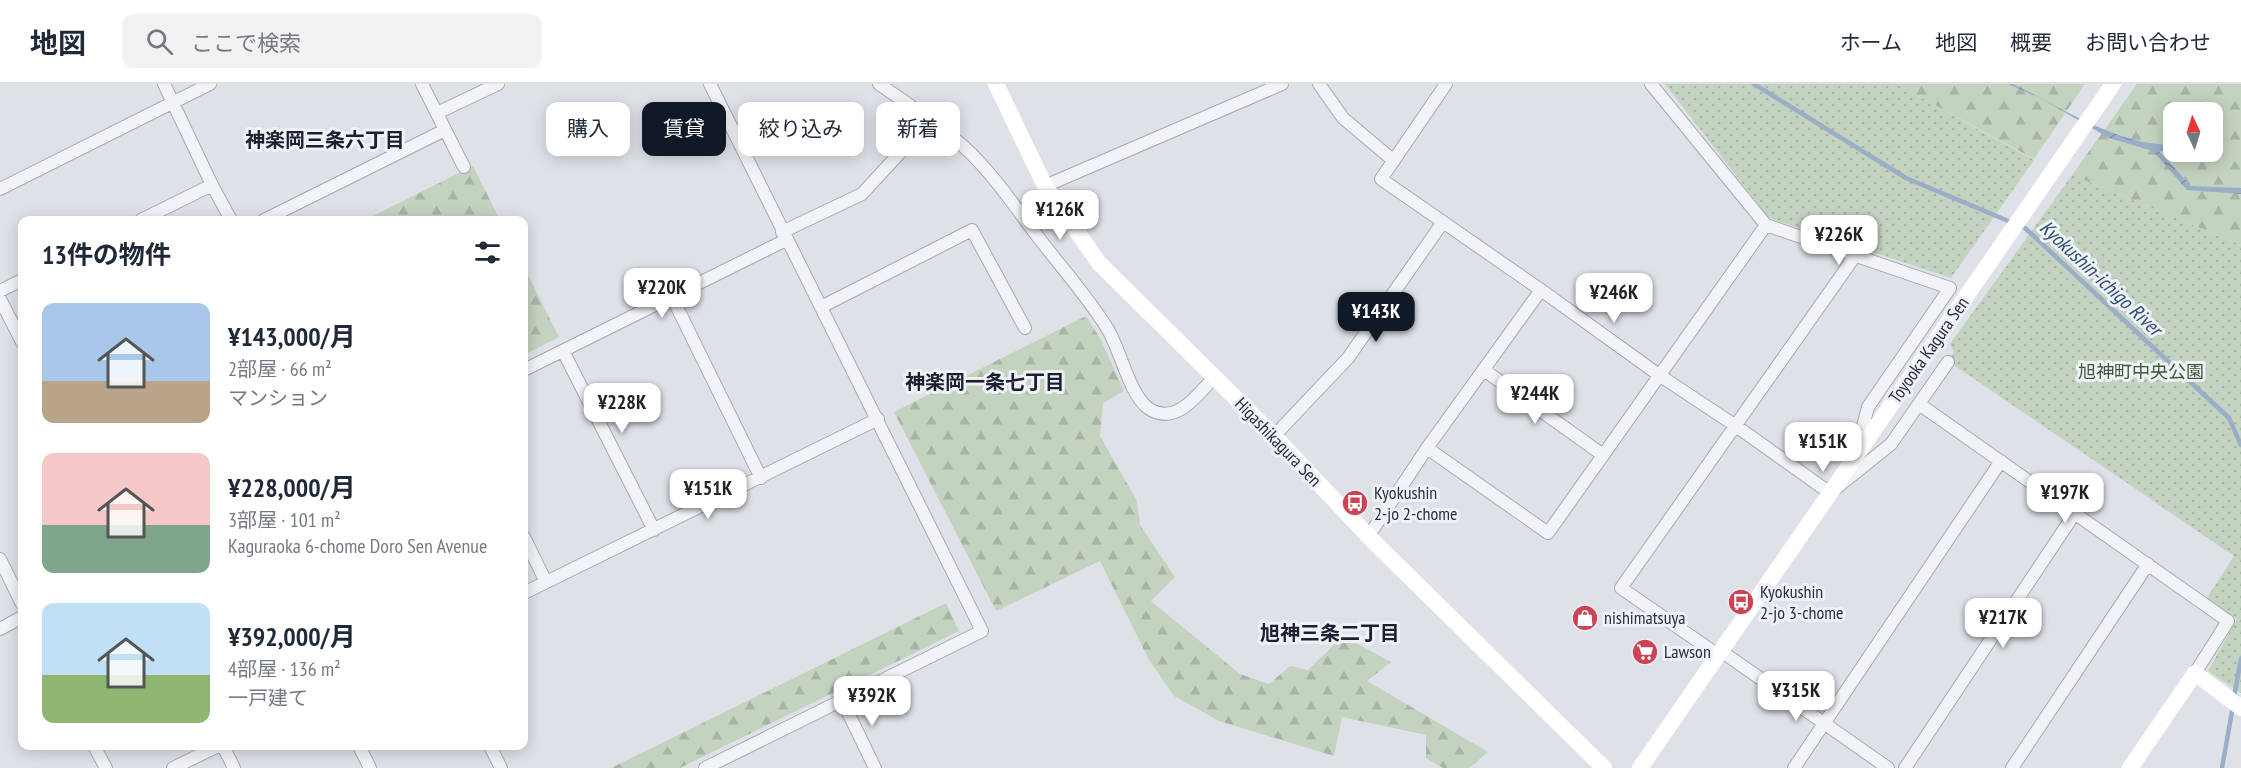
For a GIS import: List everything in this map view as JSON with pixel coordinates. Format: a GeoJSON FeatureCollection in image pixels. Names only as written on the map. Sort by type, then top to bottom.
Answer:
{"type":"FeatureCollection","features":[{"type":"Feature","properties":{"kind":"street"},"geometry":{"type":"LineString","coordinates":[[164,84],[229,216]]}},
{"type":"Feature","properties":{"kind":"street"},"geometry":{"type":"LineString","coordinates":[[0,189],[210,84]]}},
{"type":"Feature","properties":{"kind":"street"},"geometry":{"type":"LineString","coordinates":[[422,84],[464,166]]}},
{"type":"Feature","properties":{"kind":"street"},"geometry":{"type":"LineString","coordinates":[[437,113],[498,84]]}},
{"type":"Feature","properties":{"kind":"street"},"geometry":{"type":"LineString","coordinates":[[705,768],[982,631],[710,84]]}},
{"type":"Feature","properties":{"kind":"street"},"geometry":{"type":"LineString","coordinates":[[879,84],[906,102]]}},
{"type":"Feature","properties":{"kind":"street","name":"Higashikagura Sen"},"geometry":{"type":"LineString","coordinates":[[996,84],[1045,186],[1099,263],[1274,436],[1367,534],[1604,768]]}},
{"type":"Feature","properties":{"kind":"street"},"geometry":{"type":"LineString","coordinates":[[1045,186],[1282,84]]}},
{"type":"Feature","properties":{"kind":"street"},"geometry":{"type":"LineString","coordinates":[[1319,84],[1343,118],[1394,161]]}},
{"type":"Feature","properties":{"kind":"street"},"geometry":{"type":"LineString","coordinates":[[1446,84],[1381,179],[1830,493],[1891,444],[1948,362]]}},
{"type":"Feature","properties":{"kind":"street"},"geometry":{"type":"LineString","coordinates":[[1651,84],[1766,225],[1950,288],[1868,407],[1856,455]]}},
{"type":"Feature","properties":{"kind":"street","name":"Toyooka Kagura Sen"},"geometry":{"type":"LineString","coordinates":[[1640,768],[2113,84]]}},
{"type":"Feature","properties":{"kind":"street"},"geometry":{"type":"LineString","coordinates":[[272,216],[445,130]]}},
{"type":"Feature","properties":{"kind":"street"},"geometry":{"type":"LineString","coordinates":[[960,144],[998,184],[1108,329],[1138,398],[1149,408],[1174,413],[1186,406],[1214,377]]}},
{"type":"Feature","properties":{"kind":"street"},"geometry":{"type":"LineString","coordinates":[[528,368],[672,297],[862,194],[897,156]]}},
{"type":"Feature","properties":{"kind":"street"},"geometry":{"type":"LineString","coordinates":[[149,216],[212,185]]}},
{"type":"Feature","properties":{"kind":"street"},"geometry":{"type":"LineString","coordinates":[[1274,436],[1348,358],[1443,222]]}},
{"type":"Feature","properties":{"kind":"street"},"geometry":{"type":"LineString","coordinates":[[1427,447],[1548,533],[1766,225]]}},
{"type":"Feature","properties":{"kind":"street"},"geometry":{"type":"LineString","coordinates":[[821,307],[972,230],[1025,328]]}},
{"type":"Feature","properties":{"kind":"street"},"geometry":{"type":"LineString","coordinates":[[1855,256],[1622,588],[1888,768]]}},
{"type":"Feature","properties":{"kind":"street"},"geometry":{"type":"LineString","coordinates":[[0,291],[18,282]]}},
{"type":"Feature","properties":{"kind":"street"},"geometry":{"type":"LineString","coordinates":[[1367,534],[1374,528],[1427,447],[1541,290]]}},
{"type":"Feature","properties":{"kind":"street"},"geometry":{"type":"LineString","coordinates":[[672,297],[761,478]]}},
{"type":"Feature","properties":{"kind":"street"},"geometry":{"type":"LineString","coordinates":[[0,299],[18,334]]}},
{"type":"Feature","properties":{"kind":"street"},"geometry":{"type":"LineString","coordinates":[[563,351],[654,530]]}},
{"type":"Feature","properties":{"kind":"street"},"geometry":{"type":"LineString","coordinates":[[1484,370],[1603,454]]}},
{"type":"Feature","properties":{"kind":"street"},"geometry":{"type":"LineString","coordinates":[[1919,404],[2228,621],[2130,768]]}},
{"type":"Feature","properties":{"kind":"street"},"geometry":{"type":"LineString","coordinates":[[528,591],[878,419]]}},
{"type":"Feature","properties":{"kind":"street"},"geometry":{"type":"LineString","coordinates":[[1794,768],[2001,461]]}},
{"type":"Feature","properties":{"kind":"street"},"geometry":{"type":"LineString","coordinates":[[1905,768],[2075,513]]}},
{"type":"Feature","properties":{"kind":"street"},"geometry":{"type":"LineString","coordinates":[[528,545],[546,582]]}},
{"type":"Feature","properties":{"kind":"street"},"geometry":{"type":"LineString","coordinates":[[0,559],[18,596]]}},
{"type":"Feature","properties":{"kind":"street"},"geometry":{"type":"LineString","coordinates":[[2012,768],[2148,564]]}},
{"type":"Feature","properties":{"kind":"street"},"geometry":{"type":"LineString","coordinates":[[0,628],[18,619]]}},
{"type":"Feature","properties":{"kind":"street"},"geometry":{"type":"LineString","coordinates":[[2195,673],[2241,708]]}},
{"type":"Feature","properties":{"kind":"street"},"geometry":{"type":"LineString","coordinates":[[842,700],[875,768]]}},
{"type":"Feature","properties":{"kind":"street"},"geometry":{"type":"LineString","coordinates":[[96,750],[105,768]]}},
{"type":"Feature","properties":{"kind":"street"},"geometry":{"type":"LineString","coordinates":[[173,768],[210,750]]}},
{"type":"Feature","properties":{"kind":"street"},"geometry":{"type":"LineString","coordinates":[[225,750],[234,768]]}},
{"type":"Feature","properties":{"kind":"street"},"geometry":{"type":"LineString","coordinates":[[360,750],[370,768]]}},
{"type":"Feature","properties":{"kind":"street"},"geometry":{"type":"LineString","coordinates":[[492,750],[501,768]]}},
{"type":"Feature","properties":{"kind":"green space"},"geometry":{"type":"Polygon","coordinates":[[[1665,84],[1896,84],[2034,160],[1951,278],[1769,218],[1665,84]]]}},
{"type":"Feature","properties":{"kind":"green space"},"geometry":{"type":"Polygon","coordinates":[[[1896,84],[2085,84],[2034,159],[1896,84]]]}},
{"type":"Feature","properties":{"kind":"green space"},"geometry":{"type":"Polygon","coordinates":[[[2137,84],[2241,84],[2241,245],[2072,175],[2137,84]]]}},
{"type":"Feature","properties":{"kind":"green space"},"geometry":{"type":"Polygon","coordinates":[[[473,166],[498,216],[373,216],[473,166]]]}},
{"type":"Feature","properties":{"kind":"green space","name":"旭神町中央公園"},"geometry":{"type":"Polygon","coordinates":[[[2072,175],[2241,245],[2241,693],[2208,671],[2237,619],[2207,598],[2234,556],[1948,361],[1954,352],[1950,344],[2072,175]]]}},
{"type":"Feature","properties":{"kind":"green space"},"geometry":{"type":"Polygon","coordinates":[[[528,275],[559,337],[528,353],[528,275]]]}},
{"type":"Feature","properties":{"kind":"green space"},"geometry":{"type":"Polygon","coordinates":[[[1086,316],[1101,340],[1124,391],[1103,403],[1100,436],[1137,501],[1140,525],[1175,577],[1151,601],[1240,674],[1269,684],[1290,666],[1308,670],[1343,636],[1391,662],[1367,681],[1488,752],[1469,768],[1443,768],[1426,758],[1426,735],[1342,717],[1334,756],[1219,721],[1174,696],[1149,660],[1100,561],[996,611],[894,412],[1086,316]]]}},
{"type":"Feature","properties":{"kind":"green space"},"geometry":{"type":"Polygon","coordinates":[[[946,603],[959,631],[680,768],[611,768],[946,603]]]}},
{"type":"Feature","properties":{"kind":"water"},"geometry":{"type":"Polygon","coordinates":[[[2008,84],[2013,84],[2030,93],[2037,97],[2008,84]]]}},
{"type":"Feature","properties":{"kind":"water"},"geometry":{"type":"Polygon","coordinates":[[[2045,101],[2113,133],[2134,140],[2163,144],[2163,150],[2159,151],[2163,155],[2163,162],[2169,162],[2191,186],[2241,188],[2241,194],[2187,190],[2153,151],[2109,138],[2045,101]]]}},
{"type":"Feature","properties":{"kind":"waterway","name":"Kyokushin-ichigo River"},"geometry":{"type":"LineString","coordinates":[[1754,84],[1906,178],[2025,228],[2229,418],[2241,445]]}},
{"type":"Feature","properties":{"kind":"waterway","name":"Kyokushin-ichigo River"},"geometry":{"type":"LineString","coordinates":[[2234,697],[2241,659]]}},
{"type":"Feature","properties":{"kind":"waterway","name":"Kyokushin-ichigo River"},"geometry":{"type":"LineString","coordinates":[[2222,768],[2233,706]]}},
{"type":"Feature","properties":{"kind":"place","name":"Kyokushin 2-jo 2-chome"},"geometry":{"type":"Point","coordinates":[1355,503]}},
{"type":"Feature","properties":{"kind":"place","name":"Kyokushin 2-jo 3-chome"},"geometry":{"type":"Point","coordinates":[1741,602]}},
{"type":"Feature","properties":{"kind":"place","name":"nishimatsuya"},"geometry":{"type":"Point","coordinates":[1585,618]}},
{"type":"Feature","properties":{"kind":"place","name":"Lawson"},"geometry":{"type":"Point","coordinates":[1645,652]}},
{"type":"Feature","properties":{"kind":"district","name":"神楽岡三条六丁目"},"geometry":{"type":"Point","coordinates":[325,140]}},
{"type":"Feature","properties":{"kind":"district","name":"神楽岡一条七丁目"},"geometry":{"type":"Point","coordinates":[985,382]}},
{"type":"Feature","properties":{"kind":"district","name":"旭神三条二丁目"},"geometry":{"type":"Point","coordinates":[1330,633]}}]}
